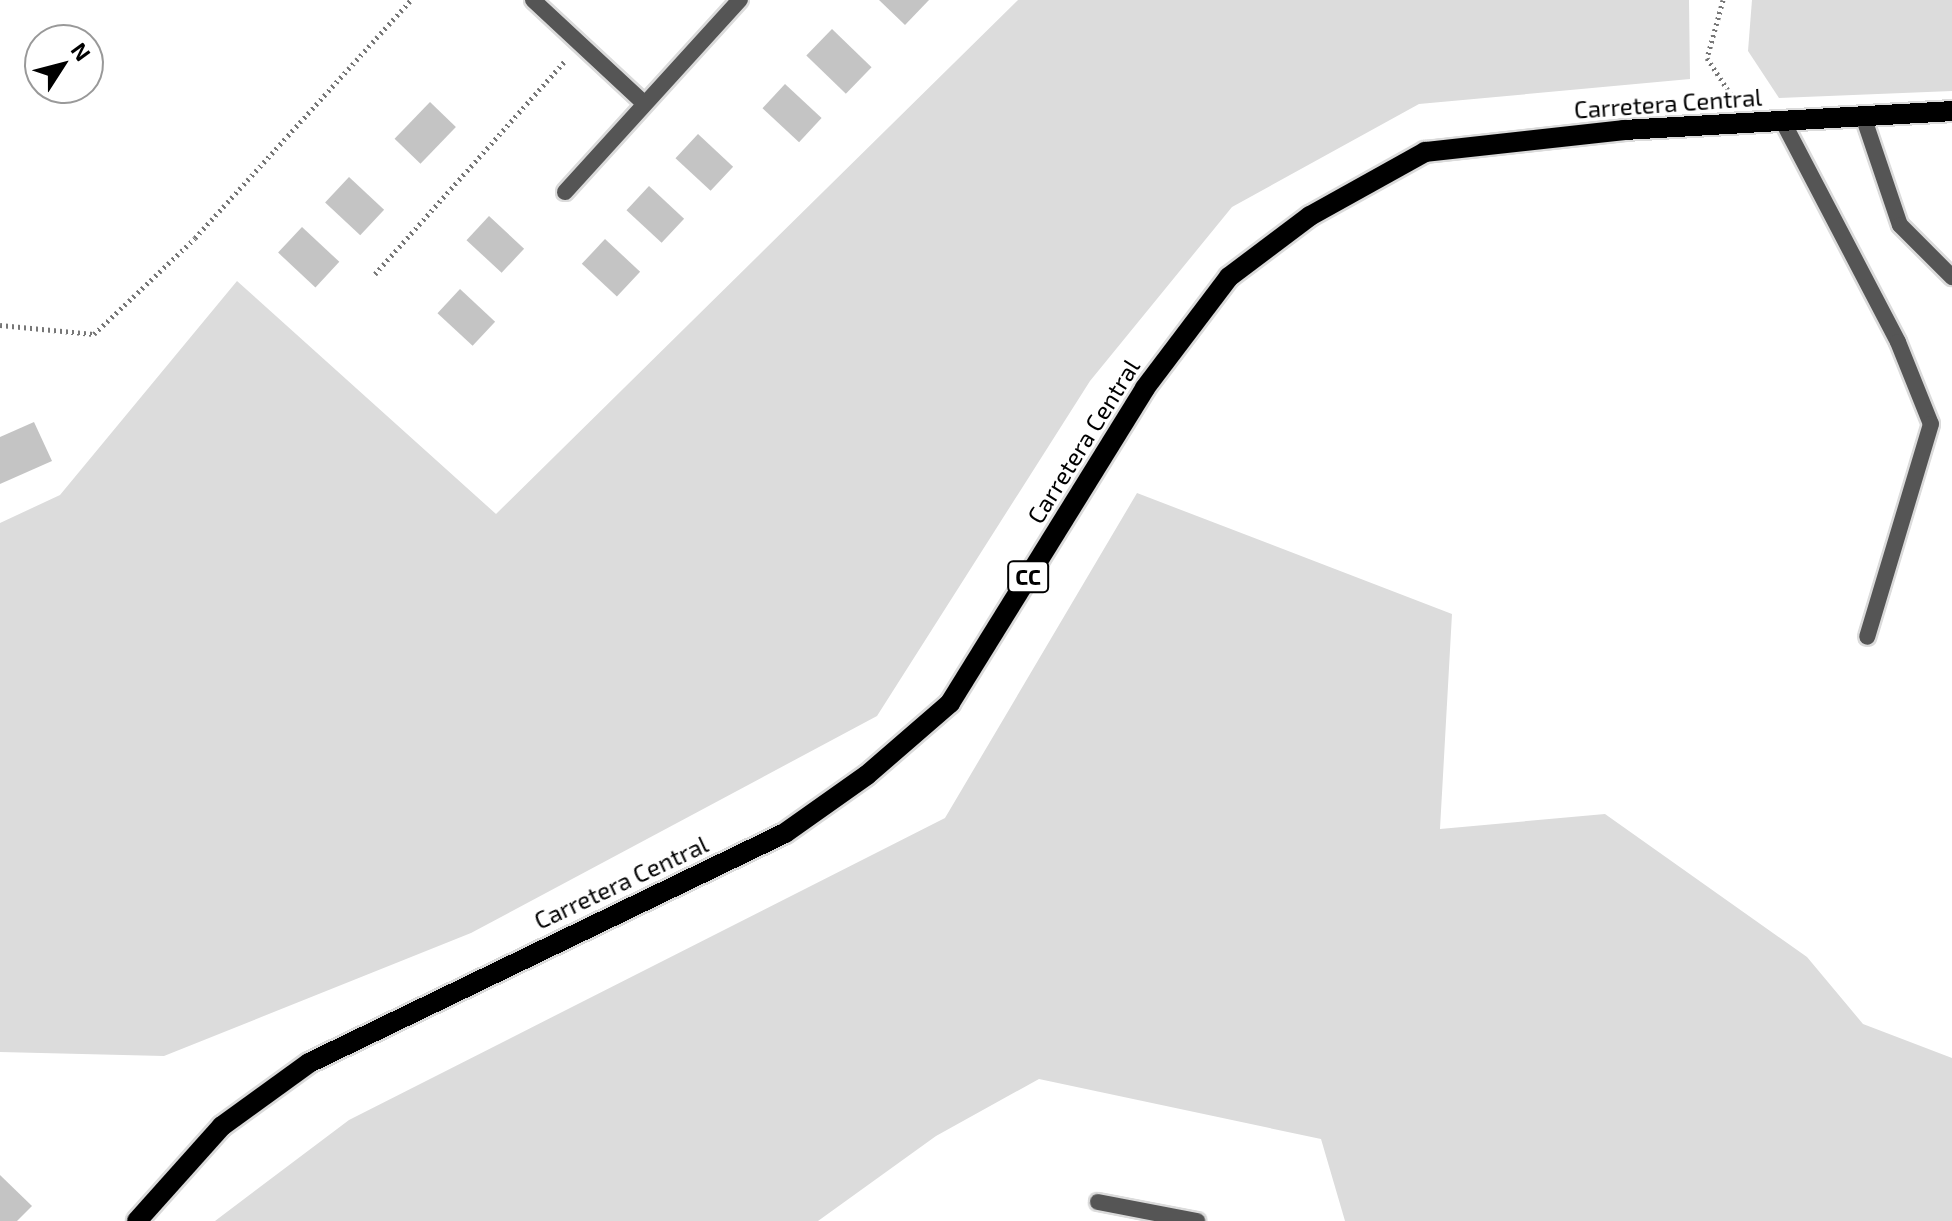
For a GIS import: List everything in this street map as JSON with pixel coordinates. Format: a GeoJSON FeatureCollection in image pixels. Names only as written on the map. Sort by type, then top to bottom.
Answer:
{"type":"FeatureCollection","features":[{"type":"Feature","properties":{"kind":"main road","name":"Carretera Central"},"geometry":{"type":"LineString","coordinates":[[137,1221],[222,1126],[309,1063],[785,833],[867,775],[950,703],[1145,388],[1229,277],[1310,216],[1425,152],[1749,122],[1952,111]]}},
{"type":"Feature","properties":{"kind":"street"},"geometry":{"type":"LineString","coordinates":[[533,0],[644,103]]}},
{"type":"Feature","properties":{"kind":"street"},"geometry":{"type":"LineString","coordinates":[[565,192],[740,0]]}},
{"type":"Feature","properties":{"kind":"street"},"geometry":{"type":"LineString","coordinates":[[1863,116],[1900,225],[1952,277]]}},
{"type":"Feature","properties":{"kind":"street"},"geometry":{"type":"LineString","coordinates":[[1782,120],[1898,342],[1931,424],[1867,637]]}},
{"type":"Feature","properties":{"kind":"street"},"geometry":{"type":"LineString","coordinates":[[1098,1202],[1197,1221]]}},
{"type":"Feature","properties":{"kind":"path"},"geometry":{"type":"LineString","coordinates":[[0,325],[94,334],[195,238],[411,0]]}},
{"type":"Feature","properties":{"kind":"path"},"geometry":{"type":"LineString","coordinates":[[1723,0],[1707,58],[1749,122]]}},
{"type":"Feature","properties":{"kind":"path"},"geometry":{"type":"LineString","coordinates":[[375,274],[580,44]]}},
{"type":"Feature","properties":{"kind":"shaded area"},"geometry":{"type":"Polygon","coordinates":[[[1018,0],[1689,0],[1690,79],[1419,104],[1232,207],[1090,381],[877,716],[471,933],[164,1056],[0,1052],[0,523],[60,495],[237,281],[496,514],[1018,0]]]}},
{"type":"Feature","properties":{"kind":"shaded area"},"geometry":{"type":"Polygon","coordinates":[[[1752,0],[1952,0],[1952,91],[1779,98],[1748,51],[1752,0]]]}},
{"type":"Feature","properties":{"kind":"shaded area"},"geometry":{"type":"Polygon","coordinates":[[[1137,493],[1452,614],[1440,829],[1605,814],[1807,957],[1863,1024],[1952,1058],[1952,1221],[1345,1221],[1321,1139],[1039,1079],[936,1136],[818,1221],[215,1221],[349,1120],[945,818],[1137,493]]]}},
{"type":"Feature","properties":{"kind":"building"},"geometry":{"type":"Polygon","coordinates":[[[879,0],[929,0],[905,25],[879,0]]]}},
{"type":"Feature","properties":{"kind":"building"},"geometry":{"type":"Polygon","coordinates":[[[832,29],[872,67],[846,94],[806,56],[832,29]]]}},
{"type":"Feature","properties":{"kind":"building"},"geometry":{"type":"Polygon","coordinates":[[[785,84],[822,118],[799,142],[762,108],[785,84]]]}},
{"type":"Feature","properties":{"kind":"building"},"geometry":{"type":"Polygon","coordinates":[[[430,102],[456,127],[420,164],[395,139],[430,102]]]}},
{"type":"Feature","properties":{"kind":"building"},"geometry":{"type":"Polygon","coordinates":[[[698,134],[733,167],[711,191],[675,158],[698,134]]]}},
{"type":"Feature","properties":{"kind":"building"},"geometry":{"type":"Polygon","coordinates":[[[349,177],[384,210],[360,235],[325,203],[349,177]]]}},
{"type":"Feature","properties":{"kind":"building"},"geometry":{"type":"Polygon","coordinates":[[[649,186],[684,219],[662,243],[626,210],[649,186]]]}},
{"type":"Feature","properties":{"kind":"building"},"geometry":{"type":"Polygon","coordinates":[[[489,216],[524,249],[502,273],[466,240],[489,216]]]}},
{"type":"Feature","properties":{"kind":"building"},"geometry":{"type":"Polygon","coordinates":[[[302,227],[339,262],[315,287],[278,253],[302,227]]]}},
{"type":"Feature","properties":{"kind":"building"},"geometry":{"type":"Polygon","coordinates":[[[605,239],[640,272],[617,297],[582,264],[605,239]]]}},
{"type":"Feature","properties":{"kind":"building"},"geometry":{"type":"Polygon","coordinates":[[[460,289],[495,322],[473,346],[437,313],[460,289]]]}},
{"type":"Feature","properties":{"kind":"building"},"geometry":{"type":"Polygon","coordinates":[[[34,422],[52,461],[0,484],[0,437],[34,422]]]}},
{"type":"Feature","properties":{"kind":"building"},"geometry":{"type":"Polygon","coordinates":[[[0,1175],[32,1206],[17,1221],[0,1221],[0,1175]]]}}]}
